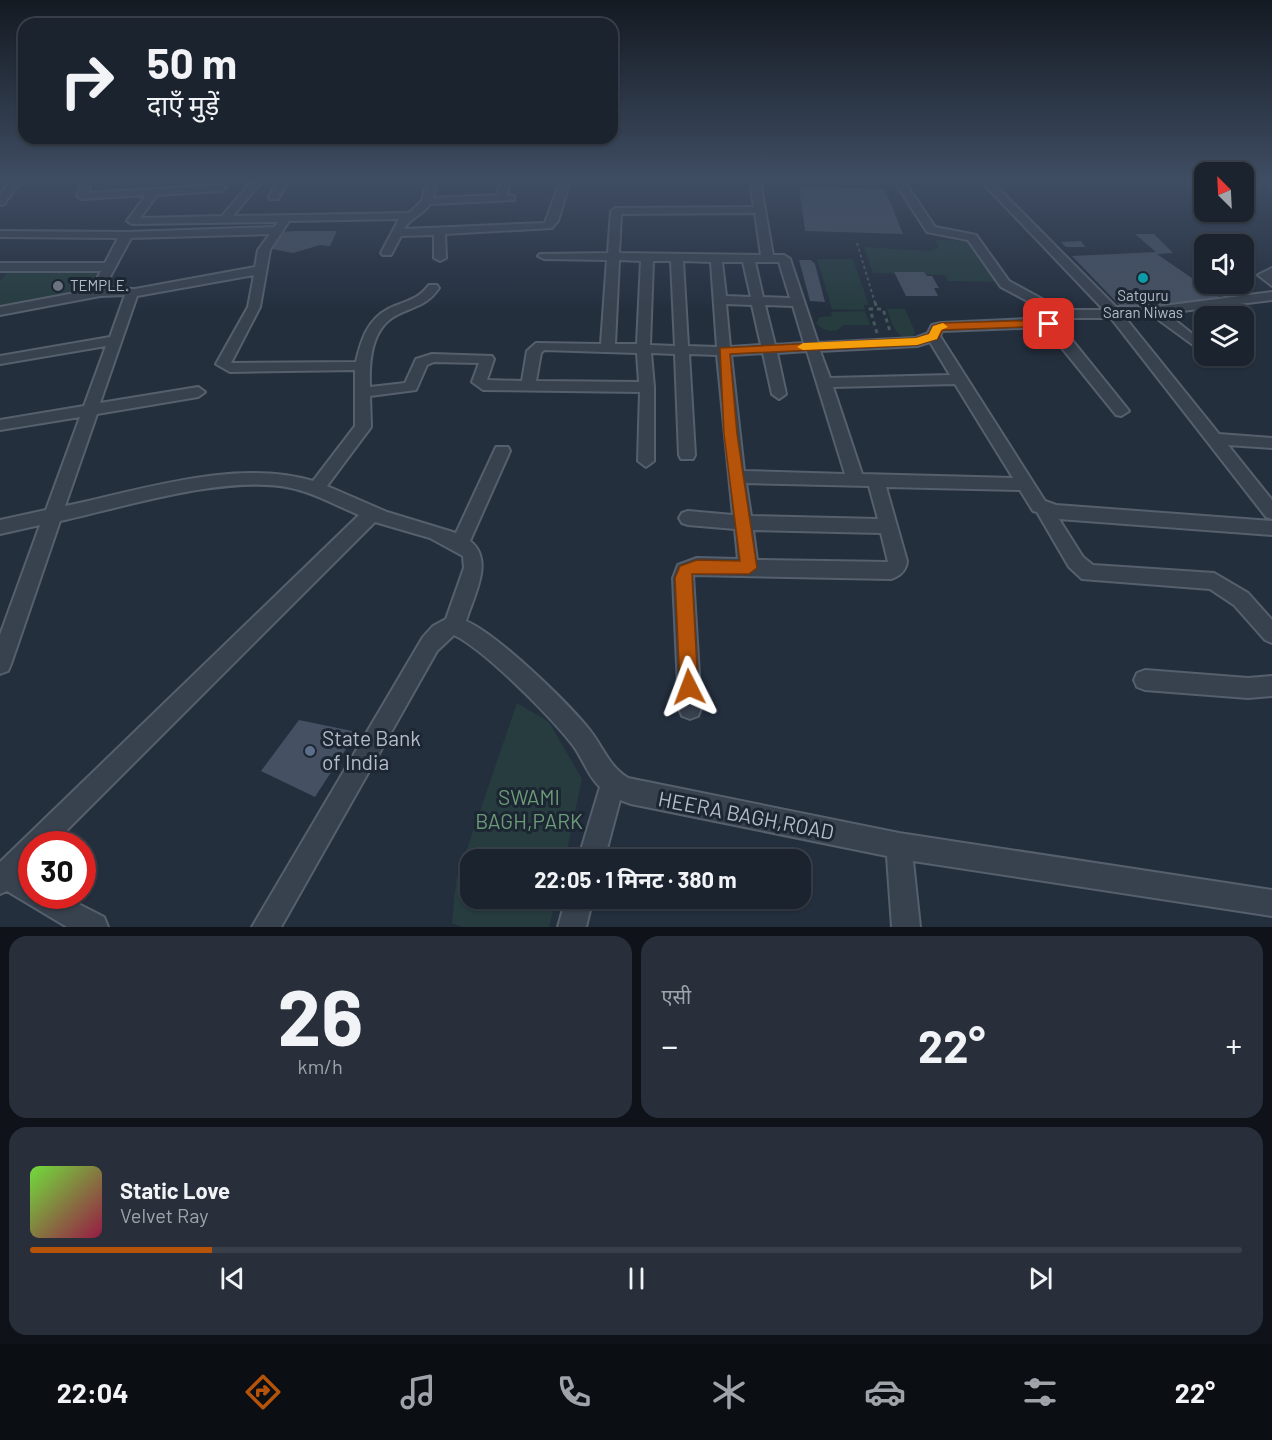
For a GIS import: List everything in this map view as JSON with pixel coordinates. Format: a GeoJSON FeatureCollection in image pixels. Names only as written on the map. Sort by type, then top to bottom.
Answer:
{"type":"FeatureCollection","features":[{"type":"Feature","properties":{"kind":"street"},"geometry":{"type":"LineString","coordinates":[[0,234],[128,235],[278,224]]}},
{"type":"Feature","properties":{"kind":"street"},"geometry":{"type":"LineString","coordinates":[[282,224],[264,250],[254,307],[224,359],[223,366],[245,368],[293,365],[362,366]]}},
{"type":"Feature","properties":{"kind":"street"},"geometry":{"type":"LineString","coordinates":[[387,253],[403,224]]}},
{"type":"Feature","properties":{"kind":"street"},"geometry":{"type":"LineString","coordinates":[[399,233],[439,231],[458,224]]}},
{"type":"Feature","properties":{"kind":"street"},"geometry":{"type":"LineString","coordinates":[[608,348],[615,224]]}},
{"type":"Feature","properties":{"kind":"street"},"geometry":{"type":"LineString","coordinates":[[762,224],[767,257]]}},
{"type":"Feature","properties":{"kind":"street"},"geometry":{"type":"LineString","coordinates":[[927,224],[931,230],[972,237],[1005,284],[1048,305],[1054,319],[1121,411]]}},
{"type":"Feature","properties":{"kind":"street"},"geometry":{"type":"LineString","coordinates":[[1028,224],[1113,312],[1272,512]]}},
{"type":"Feature","properties":{"kind":"street"},"geometry":{"type":"LineString","coordinates":[[439,231],[440,258]]}},
{"type":"Feature","properties":{"kind":"street"},"geometry":{"type":"LineString","coordinates":[[96,293],[123,239],[128,235]]}},
{"type":"Feature","properties":{"kind":"street"},"geometry":{"type":"LineString","coordinates":[[544,256],[782,258],[786,261],[855,479]]}},
{"type":"Feature","properties":{"kind":"street"},"geometry":{"type":"LineString","coordinates":[[646,461],[646,387],[643,340],[647,257]]}},
{"type":"Feature","properties":{"kind":"street"},"geometry":{"type":"LineString","coordinates":[[677,257],[684,350],[687,455]]}},
{"type":"Feature","properties":{"kind":"street"},"geometry":{"type":"LineString","coordinates":[[716,257],[737,477],[749,568]]}},
{"type":"Feature","properties":{"kind":"street"},"geometry":{"type":"LineString","coordinates":[[748,257],[756,301],[779,394]]}},
{"type":"Feature","properties":{"kind":"street"},"geometry":{"type":"LineString","coordinates":[[0,267],[108,267]]}},
{"type":"Feature","properties":{"kind":"street"},"geometry":{"type":"LineString","coordinates":[[0,311],[96,293],[130,291],[132,293],[259,270]]}},
{"type":"Feature","properties":{"kind":"street"},"geometry":{"type":"LineString","coordinates":[[1272,272],[1264,275],[1272,282]]}},
{"type":"Feature","properties":{"kind":"street"},"geometry":{"type":"LineString","coordinates":[[317,488],[363,426],[362,366],[371,335],[382,320],[391,313],[417,305],[433,288]]}},
{"type":"Feature","properties":{"kind":"street"},"geometry":{"type":"LineString","coordinates":[[0,664],[50,517],[132,293]]}},
{"type":"Feature","properties":{"kind":"street"},"geometry":{"type":"LineString","coordinates":[[528,386],[534,351],[538,346],[724,351],[917,342],[933,336],[937,328],[941,327],[1054,319],[1113,312],[1155,311],[1272,296]]}},
{"type":"Feature","properties":{"kind":"street"},"geometry":{"type":"LineString","coordinates":[[720,300],[798,302]]}},
{"type":"Feature","properties":{"kind":"street"},"geometry":{"type":"LineString","coordinates":[[1155,311],[1194,341]]}},
{"type":"Feature","properties":{"kind":"street"},"geometry":{"type":"LineString","coordinates":[[933,336],[1037,505],[1044,509],[1272,528]]}},
{"type":"Feature","properties":{"kind":"street"},"geometry":{"type":"LineString","coordinates":[[0,360],[116,340]]}},
{"type":"Feature","properties":{"kind":"street"},"geometry":{"type":"LineString","coordinates":[[363,392],[411,387],[421,362],[432,358],[485,358],[488,360],[479,382],[481,385],[646,387]]}},
{"type":"Feature","properties":{"kind":"street"},"geometry":{"type":"LineString","coordinates":[[823,383],[961,379]]}},
{"type":"Feature","properties":{"kind":"street"},"geometry":{"type":"LineString","coordinates":[[0,425],[198,392]]}},
{"type":"Feature","properties":{"kind":"street"},"geometry":{"type":"LineString","coordinates":[[1215,439],[1272,443]]}},
{"type":"Feature","properties":{"kind":"street"},"geometry":{"type":"LineString","coordinates":[[459,544],[502,452]]}},
{"type":"Feature","properties":{"kind":"street"},"geometry":{"type":"LineString","coordinates":[[737,477],[1025,484]]}},
{"type":"Feature","properties":{"kind":"street"},"geometry":{"type":"LineString","coordinates":[[0,527],[240,478],[287,480],[317,488],[372,514],[459,544],[471,552],[474,559],[454,626]]}},
{"type":"Feature","properties":{"kind":"street"},"geometry":{"type":"LineString","coordinates":[[690,708],[683,578],[685,570],[697,566],[891,571],[897,566],[898,561],[876,480]]}},
{"type":"Feature","properties":{"kind":"street"},"geometry":{"type":"LineString","coordinates":[[1044,509],[1076,562],[1089,573],[1214,581],[1241,599],[1272,634]]}},
{"type":"Feature","properties":{"kind":"street"},"geometry":{"type":"LineString","coordinates":[[48,831],[372,514]]}},
{"type":"Feature","properties":{"kind":"street"},"geometry":{"type":"LineString","coordinates":[[688,518],[742,523],[890,526]]}},
{"type":"Feature","properties":{"kind":"street"},"geometry":{"type":"LineString","coordinates":[[266,927],[430,644],[445,629],[454,626],[462,628],[489,648],[542,697],[580,736],[604,778],[612,786],[594,849]]}},
{"type":"Feature","properties":{"kind":"street"},"geometry":{"type":"LineString","coordinates":[[1145,680],[1248,688],[1272,686]]}},
{"type":"Feature","properties":{"kind":"street","name":"HEERA BAGH,ROAD"},"geometry":{"type":"LineString","coordinates":[[612,786],[641,795],[899,846],[1272,903]]}},
{"type":"Feature","properties":{"kind":"street"},"geometry":{"type":"LineString","coordinates":[[899,846],[906,927]]}},
{"type":"Feature","properties":{"kind":"street"},"geometry":{"type":"LineString","coordinates":[[18,863],[3,878],[18,885]]}},
{"type":"Feature","properties":{"kind":"street"},"geometry":{"type":"LineString","coordinates":[[61,909],[94,927]]}},
{"type":"Feature","properties":{"kind":"street"},"geometry":{"type":"LineString","coordinates":[[572,927],[577,909]]}},
{"type":"Feature","properties":{"kind":"path"},"geometry":{"type":"LineString","coordinates":[[857,243],[876,309]]}},
{"type":"Feature","properties":{"kind":"path"},"geometry":{"type":"LineString","coordinates":[[877,333],[870,309],[883,309],[891,333]]}},
{"type":"Feature","properties":{"kind":"green space"},"geometry":{"type":"Polygon","coordinates":[[[935,240],[974,241],[998,282],[948,281],[945,275],[873,273],[864,247],[931,251],[939,247],[935,240]]]}},
{"type":"Feature","properties":{"kind":"green space"},"geometry":{"type":"Polygon","coordinates":[[[817,259],[853,259],[869,305],[864,305],[865,310],[832,309],[817,259]]]}},
{"type":"Feature","properties":{"kind":"green space"},"geometry":{"type":"Polygon","coordinates":[[[11,269],[99,270],[88,292],[0,305],[0,281],[11,269]]]}},
{"type":"Feature","properties":{"kind":"green space"},"geometry":{"type":"Polygon","coordinates":[[[887,309],[905,309],[915,332],[913,339],[898,333],[887,309]]]}},
{"type":"Feature","properties":{"kind":"green space"},"geometry":{"type":"Polygon","coordinates":[[[865,311],[870,325],[843,325],[837,330],[830,331],[816,323],[820,317],[832,316],[831,312],[865,311]]]}},
{"type":"Feature","properties":{"kind":"green space","name":"SWAMI BAGH,PARK"},"geometry":{"type":"Polygon","coordinates":[[[517,703],[549,722],[582,779],[567,849],[467,849],[517,703]]]}},
{"type":"Feature","properties":{"kind":"green space","name":"SWAMI BAGH,PARK"},"geometry":{"type":"Polygon","coordinates":[[[460,869],[460,909],[554,909],[549,927],[462,927],[452,923],[456,881],[460,869]]]}},
{"type":"Feature","properties":{"kind":"building"},"geometry":{"type":"Polygon","coordinates":[[[804,224],[899,224],[903,234],[805,231],[804,224]]]}},
{"type":"Feature","properties":{"kind":"building"},"geometry":{"type":"Polygon","coordinates":[[[337,231],[330,246],[320,245],[293,253],[267,248],[278,232],[337,231]]]}},
{"type":"Feature","properties":{"kind":"building","name":"Satguru Saran Niwas"},"geometry":{"type":"Polygon","coordinates":[[[1135,234],[1154,234],[1173,253],[1157,254],[1194,280],[1194,294],[1215,294],[1225,301],[1124,310],[1072,256],[1156,252],[1135,234]]]}},
{"type":"Feature","properties":{"kind":"building"},"geometry":{"type":"Polygon","coordinates":[[[1081,241],[1085,247],[1066,247],[1061,242],[1081,241]]]}},
{"type":"Feature","properties":{"kind":"building"},"geometry":{"type":"Polygon","coordinates":[[[799,260],[811,260],[815,264],[825,302],[810,301],[799,260]]]}},
{"type":"Feature","properties":{"kind":"building"},"geometry":{"type":"Polygon","coordinates":[[[894,272],[924,272],[927,276],[932,276],[939,288],[934,288],[938,296],[906,296],[894,272]]]}},
{"type":"Feature","properties":{"kind":"building","name":"State Bank of India"},"geometry":{"type":"Polygon","coordinates":[[[299,720],[357,732],[315,797],[261,771],[299,720]]]}},
{"type":"Feature","properties":{"kind":"slow traffic"},"geometry":{"type":"LineString","coordinates":[[803,347],[917,342],[933,336],[937,328],[943,327]]}},
{"type":"Feature","properties":{"kind":"place","name":"Satguru Saran Niwas"},"geometry":{"type":"Point","coordinates":[1143,278]}},
{"type":"Feature","properties":{"kind":"place","name":"TEMPLE."},"geometry":{"type":"Point","coordinates":[58,286]}},
{"type":"Feature","properties":{"kind":"place","name":"State Bank of India"},"geometry":{"type":"Point","coordinates":[310,751]}},
{"type":"Feature","properties":{"kind":"route"},"geometry":{"type":"LineString","coordinates":[[689,687],[683,578],[685,570],[697,566],[749,568],[731,434],[724,351],[917,342],[933,336],[939,327],[1049,324]]}}]}
